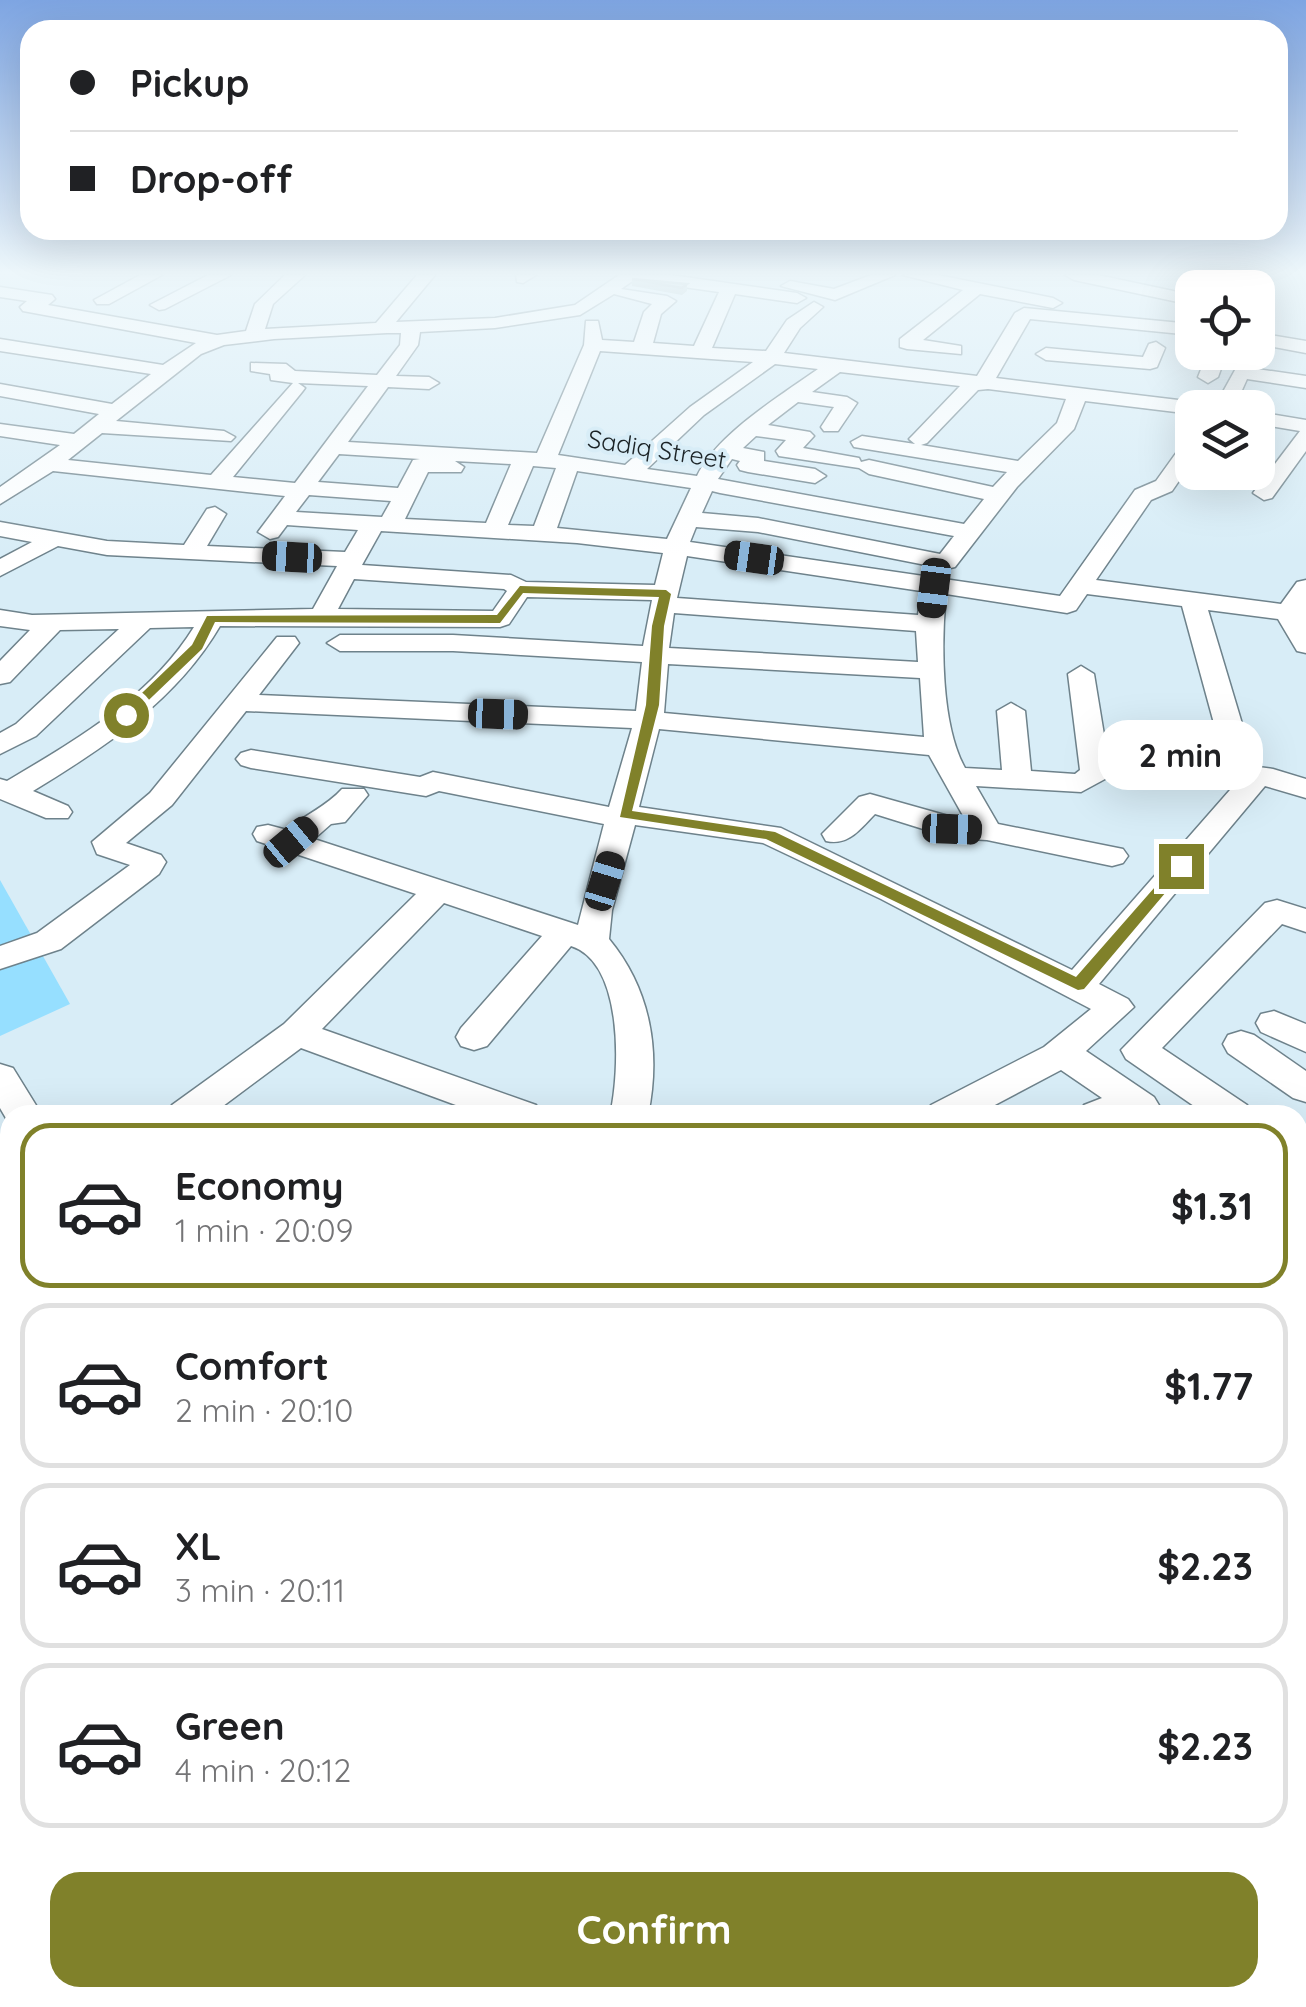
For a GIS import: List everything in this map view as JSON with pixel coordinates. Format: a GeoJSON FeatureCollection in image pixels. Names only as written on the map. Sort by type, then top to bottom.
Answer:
{"type":"FeatureCollection","features":[{"type":"Feature","properties":{"kind":"street"},"geometry":{"type":"LineString","coordinates":[[151,369],[166,371]]}},
{"type":"Feature","properties":{"kind":"street"},"geometry":{"type":"LineString","coordinates":[[0,497],[44,468],[169,369]]}},
{"type":"Feature","properties":{"kind":"street"},"geometry":{"type":"LineString","coordinates":[[276,369],[286,370],[278,376],[429,383]]}},
{"type":"Feature","properties":{"kind":"street"},"geometry":{"type":"LineString","coordinates":[[392,369],[273,527],[382,524],[676,547],[1066,606],[1143,495],[1164,486],[1175,471]]}},
{"type":"Feature","properties":{"kind":"street"},"geometry":{"type":"LineString","coordinates":[[494,531],[580,369]]}},
{"type":"Feature","properties":{"kind":"street"},"geometry":{"type":"LineString","coordinates":[[631,472],[697,411],[756,369]]}},
{"type":"Feature","properties":{"kind":"street"},"geometry":{"type":"LineString","coordinates":[[474,1038],[578,936],[596,910],[648,720],[664,599],[676,547],[713,465],[795,396],[819,369]]}},
{"type":"Feature","properties":{"kind":"street"},"geometry":{"type":"LineString","coordinates":[[901,369],[978,385],[1175,406]]}},
{"type":"Feature","properties":{"kind":"street"},"geometry":{"type":"LineString","coordinates":[[920,438],[978,385],[989,369]]}},
{"type":"Feature","properties":{"kind":"street"},"geometry":{"type":"LineString","coordinates":[[1034,391],[1043,369]]}},
{"type":"Feature","properties":{"kind":"street"},"geometry":{"type":"LineString","coordinates":[[1208,377],[1211,370]]}},
{"type":"Feature","properties":{"kind":"street"},"geometry":{"type":"LineString","coordinates":[[1246,370],[1245,373],[1306,382]]}},
{"type":"Feature","properties":{"kind":"street"},"geometry":{"type":"LineString","coordinates":[[1232,390],[1238,378]]}},
{"type":"Feature","properties":{"kind":"street"},"geometry":{"type":"LineString","coordinates":[[217,482],[295,388]]}},
{"type":"Feature","properties":{"kind":"street"},"geometry":{"type":"LineString","coordinates":[[0,390],[116,411]]}},
{"type":"Feature","properties":{"kind":"street"},"geometry":{"type":"LineString","coordinates":[[688,519],[758,525],[943,562],[999,494],[1067,425],[1077,395]]}},
{"type":"Feature","properties":{"kind":"street"},"geometry":{"type":"LineString","coordinates":[[795,396],[847,402],[831,427]]}},
{"type":"Feature","properties":{"kind":"street"},"geometry":{"type":"LineString","coordinates":[[1275,421],[1306,426]]}},
{"type":"Feature","properties":{"kind":"street"},"geometry":{"type":"LineString","coordinates":[[98,426],[224,438]]}},
{"type":"Feature","properties":{"kind":"street"},"geometry":{"type":"LineString","coordinates":[[0,430],[78,441]]}},
{"type":"Feature","properties":{"kind":"street"},"geometry":{"type":"LineString","coordinates":[[751,430],[803,436],[786,452],[853,470],[999,494]]}},
{"type":"Feature","properties":{"kind":"street"},"geometry":{"type":"LineString","coordinates":[[1264,492],[1306,436]]}},
{"type":"Feature","properties":{"kind":"street"},"geometry":{"type":"LineString","coordinates":[[0,442],[44,468],[406,495]]}},
{"type":"Feature","properties":{"kind":"street"},"geometry":{"type":"LineString","coordinates":[[862,442],[1023,468]]}},
{"type":"Feature","properties":{"kind":"street"},"geometry":{"type":"LineString","coordinates":[[126,472],[160,444]]}},
{"type":"Feature","properties":{"kind":"street","name":"Sadiq Street"},"geometry":{"type":"LineString","coordinates":[[333,447],[569,463],[970,532]]}},
{"type":"Feature","properties":{"kind":"street"},"geometry":{"type":"LineString","coordinates":[[726,452],[756,458],[748,465],[853,470]]}},
{"type":"Feature","properties":{"kind":"street"},"geometry":{"type":"LineString","coordinates":[[543,534],[569,463]]}},
{"type":"Feature","properties":{"kind":"street"},"geometry":{"type":"LineString","coordinates":[[321,616],[349,566],[406,495],[421,466],[478,469]]}},
{"type":"Feature","properties":{"kind":"street"},"geometry":{"type":"LineString","coordinates":[[192,552],[215,514]]}},
{"type":"Feature","properties":{"kind":"street"},"geometry":{"type":"LineString","coordinates":[[0,529],[107,548],[349,566],[511,582],[520,589],[930,624]]}},
{"type":"Feature","properties":{"kind":"street"},"geometry":{"type":"LineString","coordinates":[[0,569],[54,538]]}},
{"type":"Feature","properties":{"kind":"street"},"geometry":{"type":"LineString","coordinates":[[1082,586],[1296,614]]}},
{"type":"Feature","properties":{"kind":"street"},"geometry":{"type":"LineString","coordinates":[[1306,587],[1296,614],[1306,645]]}},
{"type":"Feature","properties":{"kind":"street"},"geometry":{"type":"LineString","coordinates":[[934,588],[930,624],[939,747],[987,830]]}},
{"type":"Feature","properties":{"kind":"street"},"geometry":{"type":"LineString","coordinates":[[0,618],[53,622],[321,616],[500,619],[520,589]]}},
{"type":"Feature","properties":{"kind":"street"},"geometry":{"type":"LineString","coordinates":[[1193,600],[1229,727]]}},
{"type":"Feature","properties":{"kind":"street"},"geometry":{"type":"LineString","coordinates":[[5,790],[102,738],[198,646],[211,619]]}},
{"type":"Feature","properties":{"kind":"street"},"geometry":{"type":"LineString","coordinates":[[0,746],[26,730],[143,620]]}},
{"type":"Feature","properties":{"kind":"street"},"geometry":{"type":"LineString","coordinates":[[0,676],[53,622]]}},
{"type":"Feature","properties":{"kind":"street"},"geometry":{"type":"LineString","coordinates":[[0,958],[49,942],[148,867],[150,862],[108,847],[108,842],[161,800],[286,643]]}},
{"type":"Feature","properties":{"kind":"street"},"geometry":{"type":"LineString","coordinates":[[340,643],[452,643],[932,671]]}},
{"type":"Feature","properties":{"kind":"street"},"geometry":{"type":"LineString","coordinates":[[959,776],[1081,783],[1094,773],[1081,674]]}},
{"type":"Feature","properties":{"kind":"street"},"geometry":{"type":"LineString","coordinates":[[240,702],[648,720],[939,747]]}},
{"type":"Feature","properties":{"kind":"street"},"geometry":{"type":"LineString","coordinates":[[1011,712],[1018,779]]}},
{"type":"Feature","properties":{"kind":"street"},"geometry":{"type":"LineString","coordinates":[[1092,754],[1258,776],[1306,789]]}},
{"type":"Feature","properties":{"kind":"street"},"geometry":{"type":"LineString","coordinates":[[251,759],[426,786],[434,780],[624,816],[770,835],[1078,985],[1116,1008],[1062,1052],[963,1105]]}},
{"type":"Feature","properties":{"kind":"street"},"geometry":{"type":"LineString","coordinates":[[1078,985],[1258,776]]}},
{"type":"Feature","properties":{"kind":"street"},"geometry":{"type":"LineString","coordinates":[[5,790],[57,812]]}},
{"type":"Feature","properties":{"kind":"street"},"geometry":{"type":"LineString","coordinates":[[352,795],[334,816],[325,814],[279,838],[578,936],[612,961],[632,1020],[639,1080],[631,1105]]}},
{"type":"Feature","properties":{"kind":"street"},"geometry":{"type":"LineString","coordinates":[[837,834],[870,803],[952,829],[987,830],[1112,856]]}},
{"type":"Feature","properties":{"kind":"street"},"geometry":{"type":"LineString","coordinates":[[198,1105],[297,1033],[437,892]]}},
{"type":"Feature","properties":{"kind":"street"},"geometry":{"type":"LineString","coordinates":[[1219,1105],[1139,1050],[1276,910],[1306,921]]}},
{"type":"Feature","properties":{"kind":"street"},"geometry":{"type":"LineString","coordinates":[[1274,1022],[1306,1039]]}},
{"type":"Feature","properties":{"kind":"street"},"geometry":{"type":"LineString","coordinates":[[297,1033],[496,1105]]}},
{"type":"Feature","properties":{"kind":"street"},"geometry":{"type":"LineString","coordinates":[[1241,1044],[1306,1089]]}},
{"type":"Feature","properties":{"kind":"street"},"geometry":{"type":"LineString","coordinates":[[1062,1052],[1119,1105]]}},
{"type":"Feature","properties":{"kind":"street"},"geometry":{"type":"LineString","coordinates":[[0,1077],[17,1105]]}},
{"type":"Feature","properties":{"kind":"shaded area"},"geometry":{"type":"Polygon","coordinates":[[[0,880],[70,1004],[0,1036],[0,880]]]}},
{"type":"Feature","properties":{"kind":"route"},"geometry":{"type":"LineString","coordinates":[[126,715],[198,646],[211,619],[500,619],[520,589],[666,594],[658,626],[652,705],[624,814],[770,835],[1078,985],[1181,866]]}}]}
